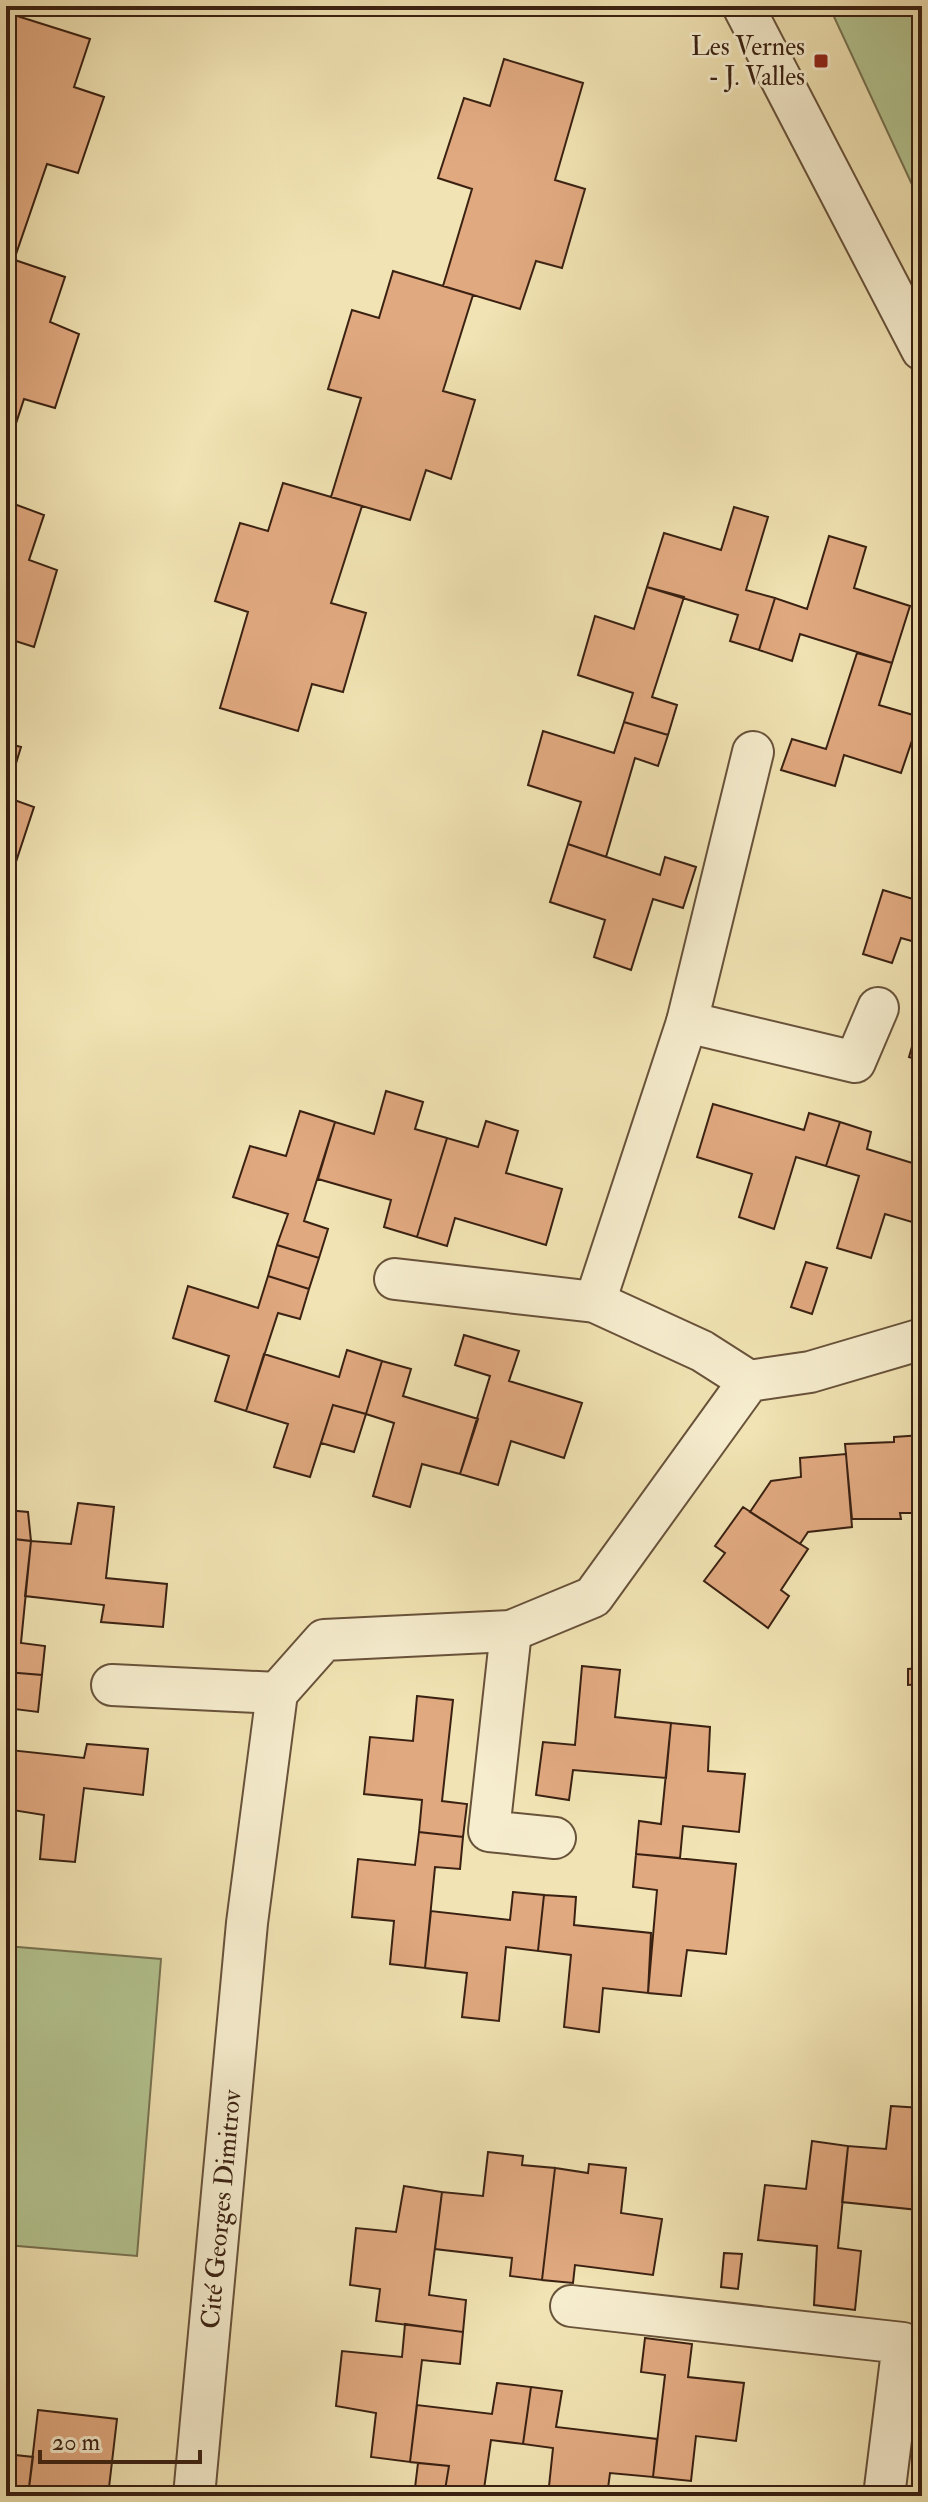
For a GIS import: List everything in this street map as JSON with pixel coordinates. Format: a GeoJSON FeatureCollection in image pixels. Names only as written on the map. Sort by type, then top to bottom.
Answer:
{"type":"FeatureCollection","features":[{"type":"Feature","properties":{"kind":"street"},"geometry":{"type":"LineString","coordinates":[[743,6],[922,350]]}},
{"type":"Feature","properties":{"kind":"street"},"geometry":{"type":"LineString","coordinates":[[595,1302],[687,1022],[753,752]]}},
{"type":"Feature","properties":{"kind":"street"},"geometry":{"type":"LineString","coordinates":[[687,1022],[855,1062],[878,1008]]}},
{"type":"Feature","properties":{"kind":"street"},"geometry":{"type":"LineString","coordinates":[[395,1279],[595,1302],[702,1351],[749,1381],[810,1372],[922,1339]]}},
{"type":"Feature","properties":{"kind":"street"},"geometry":{"type":"LineString","coordinates":[[112,1685],[277,1693],[324,1640],[511,1631],[593,1597],[749,1381]]}},
{"type":"Feature","properties":{"kind":"street"},"geometry":{"type":"LineString","coordinates":[[511,1631],[489,1831],[555,1838]]}},
{"type":"Feature","properties":{"kind":"street","name":"Cité Georges Dimitrov"},"geometry":{"type":"LineString","coordinates":[[194,2496],[247,1923],[277,1693]]}},
{"type":"Feature","properties":{"kind":"street"},"geometry":{"type":"LineString","coordinates":[[571,2306],[903,2343],[884,2496]]}},
{"type":"Feature","properties":{"kind":"green space"},"geometry":{"type":"Polygon","coordinates":[[[829,6],[922,6],[922,206],[829,6]]]}},
{"type":"Feature","properties":{"kind":"green space"},"geometry":{"type":"Polygon","coordinates":[[[6,1946],[161,1959],[137,2256],[6,2245],[6,1946]]]}},
{"type":"Feature","properties":{"kind":"building"},"geometry":{"type":"Polygon","coordinates":[[[14,15],[90,39],[74,87],[104,97],[78,173],[47,164],[14,260],[6,257],[6,40],[14,15]]]}},
{"type":"Feature","properties":{"kind":"building"},"geometry":{"type":"Polygon","coordinates":[[[504,59],[583,83],[555,180],[585,189],[562,268],[536,261],[520,309],[443,286],[472,189],[438,178],[464,98],[490,106],[504,59]]]}},
{"type":"Feature","properties":{"kind":"building"},"geometry":{"type":"Polygon","coordinates":[[[6,257],[65,277],[50,322],[79,334],[55,408],[24,399],[6,454],[6,257]]]}},
{"type":"Feature","properties":{"kind":"building"},"geometry":{"type":"Polygon","coordinates":[[[393,271],[473,295],[443,391],[475,400],[451,479],[426,470],[410,520],[331,497],[361,398],[328,389],[352,310],[379,318],[393,271]]]}},
{"type":"Feature","properties":{"kind":"building"},"geometry":{"type":"Polygon","coordinates":[[[283,483],[362,506],[331,603],[366,613],[343,692],[312,684],[298,731],[220,708],[248,612],[215,601],[240,523],[268,531],[283,483]]]}},
{"type":"Feature","properties":{"kind":"building"},"geometry":{"type":"Polygon","coordinates":[[[6,501],[44,515],[29,560],[57,570],[34,647],[6,638],[6,501]]]}},
{"type":"Feature","properties":{"kind":"building"},"geometry":{"type":"Polygon","coordinates":[[[734,507],[768,517],[746,590],[775,598],[759,650],[730,641],[738,615],[647,587],[664,533],[721,550],[734,507]]]}},
{"type":"Feature","properties":{"kind":"building"},"geometry":{"type":"Polygon","coordinates":[[[829,536],[866,547],[854,588],[910,606],[892,663],[800,634],[792,661],[759,650],[775,598],[807,609],[829,536]]]}},
{"type":"Feature","properties":{"kind":"building"},"geometry":{"type":"Polygon","coordinates":[[[647,587],[684,597],[652,697],[677,705],[668,735],[624,722],[633,693],[578,675],[595,616],[634,629],[647,587]]]}},
{"type":"Feature","properties":{"kind":"building"},"geometry":{"type":"Polygon","coordinates":[[[857,653],[892,663],[879,705],[920,717],[901,773],[844,755],[835,786],[781,770],[792,739],[826,749],[857,653]]]}},
{"type":"Feature","properties":{"kind":"building"},"geometry":{"type":"Polygon","coordinates":[[[624,722],[668,735],[658,766],[635,758],[606,857],[568,844],[581,802],[528,785],[543,731],[614,753],[624,722]]]}},
{"type":"Feature","properties":{"kind":"building"},"geometry":{"type":"Polygon","coordinates":[[[6,743],[21,747],[6,796],[6,743]]]}},
{"type":"Feature","properties":{"kind":"building"},"geometry":{"type":"Polygon","coordinates":[[[6,797],[34,807],[10,880],[6,879],[6,797]]]}},
{"type":"Feature","properties":{"kind":"building"},"geometry":{"type":"Polygon","coordinates":[[[568,844],[660,875],[665,857],[696,867],[683,908],[653,899],[631,970],[594,957],[605,920],[550,902],[568,844]]]}},
{"type":"Feature","properties":{"kind":"building"},"geometry":{"type":"Polygon","coordinates":[[[922,869],[922,944],[901,938],[892,963],[863,954],[883,890],[913,899],[922,869]]]}},
{"type":"Feature","properties":{"kind":"building"},"geometry":{"type":"Polygon","coordinates":[[[918,1026],[922,1027],[922,1061],[909,1057],[918,1026]]]}},
{"type":"Feature","properties":{"kind":"building"},"geometry":{"type":"Polygon","coordinates":[[[386,1091],[423,1102],[415,1129],[447,1138],[417,1237],[384,1227],[391,1200],[318,1179],[335,1122],[374,1134],[386,1091]]]}},
{"type":"Feature","properties":{"kind":"building"},"geometry":{"type":"Polygon","coordinates":[[[713,1104],[804,1130],[809,1113],[840,1122],[826,1166],[796,1157],[774,1229],[739,1217],[752,1174],[697,1157],[713,1104]]]}},
{"type":"Feature","properties":{"kind":"building"},"geometry":{"type":"Polygon","coordinates":[[[300,1111],[335,1122],[304,1221],[328,1229],[319,1258],[277,1245],[288,1214],[233,1197],[250,1146],[286,1156],[300,1111]]]}},
{"type":"Feature","properties":{"kind":"building"},"geometry":{"type":"Polygon","coordinates":[[[486,1121],[518,1131],[506,1173],[562,1189],[546,1245],[455,1218],[447,1246],[417,1237],[447,1138],[478,1147],[486,1121]]]}},
{"type":"Feature","properties":{"kind":"building"},"geometry":{"type":"Polygon","coordinates":[[[840,1122],[871,1132],[867,1149],[922,1166],[922,1225],[885,1214],[871,1258],[837,1248],[859,1176],[826,1166],[840,1122]]]}},
{"type":"Feature","properties":{"kind":"building"},"geometry":{"type":"Polygon","coordinates":[[[277,1245],[319,1258],[309,1289],[268,1276],[277,1245]]]}},
{"type":"Feature","properties":{"kind":"building"},"geometry":{"type":"Polygon","coordinates":[[[806,1262],[827,1268],[812,1314],[791,1307],[806,1262]]]}},
{"type":"Feature","properties":{"kind":"building"},"geometry":{"type":"Polygon","coordinates":[[[268,1276],[309,1289],[300,1319],[278,1313],[246,1411],[215,1401],[229,1356],[173,1338],[188,1286],[258,1308],[268,1276]]]}},
{"type":"Feature","properties":{"kind":"building"},"geometry":{"type":"Polygon","coordinates":[[[464,1335],[519,1351],[509,1381],[582,1403],[564,1458],[511,1441],[498,1485],[460,1474],[490,1376],[455,1365],[464,1335]]]}},
{"type":"Feature","properties":{"kind":"building"},"geometry":{"type":"Polygon","coordinates":[[[347,1350],[382,1361],[366,1414],[333,1405],[310,1477],[274,1467],[288,1424],[246,1411],[264,1354],[339,1377],[347,1350]]]}},
{"type":"Feature","properties":{"kind":"building"},"geometry":{"type":"Polygon","coordinates":[[[382,1361],[411,1369],[403,1396],[478,1419],[460,1474],[422,1464],[410,1507],[373,1496],[394,1423],[366,1414],[382,1361]]]}},
{"type":"Feature","properties":{"kind":"building"},"geometry":{"type":"Polygon","coordinates":[[[333,1405],[366,1414],[354,1452],[321,1443],[333,1405]]]}},
{"type":"Feature","properties":{"kind":"building"},"geometry":{"type":"Polygon","coordinates":[[[922,1435],[922,1513],[900,1513],[901,1519],[852,1519],[845,1444],[894,1442],[894,1437],[922,1435]]]}},
{"type":"Feature","properties":{"kind":"building"},"geometry":{"type":"Polygon","coordinates":[[[846,1454],[852,1527],[808,1532],[800,1544],[750,1512],[771,1481],[801,1477],[800,1458],[846,1454]]]}},
{"type":"Feature","properties":{"kind":"building"},"geometry":{"type":"Polygon","coordinates":[[[78,1503],[114,1507],[106,1578],[167,1584],[163,1627],[101,1622],[104,1605],[25,1596],[31,1541],[71,1544],[78,1503]]]}},
{"type":"Feature","properties":{"kind":"building"},"geometry":{"type":"Polygon","coordinates":[[[743,1507],[808,1549],[781,1590],[789,1596],[768,1628],[704,1581],[725,1553],[715,1546],[743,1507]]]}},
{"type":"Feature","properties":{"kind":"building"},"geometry":{"type":"Polygon","coordinates":[[[6,1510],[28,1512],[31,1541],[6,1538],[6,1510]]]}},
{"type":"Feature","properties":{"kind":"building"},"geometry":{"type":"Polygon","coordinates":[[[6,1538],[31,1541],[21,1643],[45,1646],[42,1675],[6,1672],[6,1538]]]}},
{"type":"Feature","properties":{"kind":"building"},"geometry":{"type":"Polygon","coordinates":[[[582,1666],[620,1670],[615,1717],[671,1723],[666,1778],[573,1770],[569,1800],[536,1795],[543,1742],[575,1745],[582,1666]]]}},
{"type":"Feature","properties":{"kind":"building"},"geometry":{"type":"Polygon","coordinates":[[[922,1668],[922,1684],[908,1685],[908,1669],[922,1668]]]}},
{"type":"Feature","properties":{"kind":"building"},"geometry":{"type":"Polygon","coordinates":[[[6,1672],[42,1675],[38,1712],[15,1709],[6,1786],[6,1672]]]}},
{"type":"Feature","properties":{"kind":"building"},"geometry":{"type":"Polygon","coordinates":[[[417,1696],[453,1700],[442,1801],[467,1804],[463,1837],[419,1832],[422,1800],[364,1794],[370,1737],[413,1741],[417,1696]]]}},
{"type":"Feature","properties":{"kind":"building"},"geometry":{"type":"Polygon","coordinates":[[[671,1723],[710,1727],[708,1771],[745,1774],[739,1832],[683,1826],[680,1858],[636,1854],[639,1821],[661,1824],[671,1723]]]}},
{"type":"Feature","properties":{"kind":"building"},"geometry":{"type":"Polygon","coordinates":[[[87,1744],[148,1749],[143,1795],[84,1788],[75,1862],[40,1859],[44,1815],[6,1809],[10,1750],[84,1758],[87,1744]]]}},
{"type":"Feature","properties":{"kind":"building"},"geometry":{"type":"Polygon","coordinates":[[[419,1832],[463,1837],[460,1869],[435,1867],[425,1968],[390,1964],[394,1921],[352,1917],[358,1859],[415,1865],[419,1832]]]}},
{"type":"Feature","properties":{"kind":"building"},"geometry":{"type":"Polygon","coordinates":[[[636,1854],[736,1864],[726,1954],[687,1950],[681,1996],[648,1993],[657,1890],[633,1887],[636,1854]]]}},
{"type":"Feature","properties":{"kind":"building"},"geometry":{"type":"Polygon","coordinates":[[[513,1892],[544,1895],[538,1951],[506,1947],[499,2021],[462,2017],[467,1973],[425,1968],[431,1911],[510,1920],[513,1892]]]}},
{"type":"Feature","properties":{"kind":"building"},"geometry":{"type":"Polygon","coordinates":[[[544,1895],[576,1897],[574,1925],[651,1933],[648,1993],[603,1988],[599,2032],[564,2027],[571,1955],[538,1951],[544,1895]]]}},
{"type":"Feature","properties":{"kind":"building"},"geometry":{"type":"Polygon","coordinates":[[[891,2106],[922,2108],[922,2240],[916,2239],[918,2210],[842,2202],[848,2146],[886,2149],[891,2106]]]}},
{"type":"Feature","properties":{"kind":"building"},"geometry":{"type":"Polygon","coordinates":[[[812,2141],[848,2146],[838,2248],[861,2251],[855,2310],[814,2305],[817,2246],[758,2240],[765,2185],[806,2189],[812,2141]]]}},
{"type":"Feature","properties":{"kind":"building"},"geometry":{"type":"Polygon","coordinates":[[[488,2152],[523,2156],[522,2165],[555,2168],[542,2280],[510,2276],[512,2258],[435,2249],[442,2192],[483,2196],[488,2152]]]}},
{"type":"Feature","properties":{"kind":"building"},"geometry":{"type":"Polygon","coordinates":[[[589,2164],[626,2168],[621,2213],[662,2219],[653,2275],[575,2265],[573,2283],[542,2280],[555,2168],[588,2173],[589,2164]]]}},
{"type":"Feature","properties":{"kind":"building"},"geometry":{"type":"Polygon","coordinates":[[[404,2186],[442,2192],[429,2295],[466,2300],[463,2332],[376,2321],[380,2289],[350,2285],[356,2228],[396,2232],[404,2186]]]}},
{"type":"Feature","properties":{"kind":"building"},"geometry":{"type":"Polygon","coordinates":[[[724,2253],[742,2254],[738,2289],[721,2287],[724,2253]]]}},
{"type":"Feature","properties":{"kind":"building"},"geometry":{"type":"Polygon","coordinates":[[[405,2324],[463,2332],[460,2364],[422,2360],[410,2462],[371,2457],[376,2413],[336,2406],[342,2351],[402,2357],[405,2324]]]}},
{"type":"Feature","properties":{"kind":"building"},"geometry":{"type":"Polygon","coordinates":[[[645,2338],[692,2344],[688,2377],[744,2383],[736,2441],[696,2436],[691,2481],[653,2477],[665,2375],[641,2372],[645,2338]]]}},
{"type":"Feature","properties":{"kind":"building"},"geometry":{"type":"Polygon","coordinates":[[[497,2383],[531,2387],[523,2444],[491,2440],[483,2496],[444,2496],[449,2466],[410,2462],[417,2405],[492,2414],[497,2383]]]}},
{"type":"Feature","properties":{"kind":"building"},"geometry":{"type":"Polygon","coordinates":[[[531,2387],[562,2391],[556,2427],[657,2439],[653,2477],[610,2473],[607,2496],[548,2496],[553,2448],[523,2444],[531,2387]]]}},
{"type":"Feature","properties":{"kind":"building"},"geometry":{"type":"Polygon","coordinates":[[[38,2410],[117,2419],[108,2496],[28,2496],[38,2410]]]}},
{"type":"Feature","properties":{"kind":"building"},"geometry":{"type":"Polygon","coordinates":[[[6,2454],[33,2457],[28,2496],[6,2496],[6,2454]]]}},
{"type":"Feature","properties":{"kind":"building"},"geometry":{"type":"Polygon","coordinates":[[[418,2463],[449,2466],[444,2496],[414,2496],[418,2463]]]}},
{"type":"Feature","properties":{"kind":"place","name":"Les Vernes - J. Valles"},"geometry":{"type":"Point","coordinates":[821,61]}}]}
